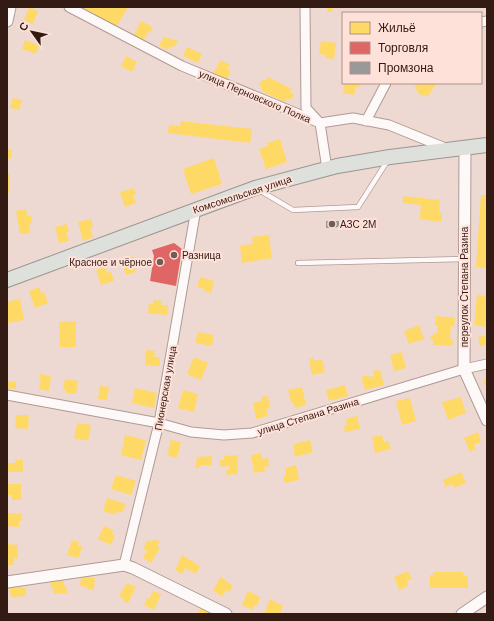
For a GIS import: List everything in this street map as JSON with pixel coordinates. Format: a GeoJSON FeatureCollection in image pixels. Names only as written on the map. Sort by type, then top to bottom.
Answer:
{"type":"FeatureCollection","features":[{"type":"Feature","properties":{"kind":"main road","name":"Комсомольская улица"},"geometry":{"type":"LineString","coordinates":[[7,280],[255,188],[327,168],[390,157],[487,145]]}},
{"type":"Feature","properties":{"kind":"street"},"geometry":{"type":"LineString","coordinates":[[7,21],[10,7]]}},
{"type":"Feature","properties":{"kind":"street","name":"улица Перновского Полка"},"geometry":{"type":"LineString","coordinates":[[69,7],[182,66],[320,123],[353,118],[389,125],[451,150]]}},
{"type":"Feature","properties":{"kind":"street"},"geometry":{"type":"LineString","coordinates":[[305,7],[306,108],[320,123],[327,168]]}},
{"type":"Feature","properties":{"kind":"street"},"geometry":{"type":"LineString","coordinates":[[366,121],[385,84]]}},
{"type":"Feature","properties":{"kind":"street","name":"переулок Степана Разина"},"geometry":{"type":"LineString","coordinates":[[465,148],[464,369],[487,420]]}},
{"type":"Feature","properties":{"kind":"street","name":"Пионерская улица"},"geometry":{"type":"LineString","coordinates":[[124,565],[159,423],[196,209]]}},
{"type":"Feature","properties":{"kind":"street","name":"улица Степана Разина"},"geometry":{"type":"LineString","coordinates":[[7,396],[159,423],[191,432],[224,435],[252,433],[464,369],[487,364]]}},
{"type":"Feature","properties":{"kind":"street"},"geometry":{"type":"LineString","coordinates":[[7,582],[124,565],[226,614]]}},
{"type":"Feature","properties":{"kind":"street"},"geometry":{"type":"LineString","coordinates":[[462,614],[487,597]]}},
{"type":"Feature","properties":{"kind":"lane"},"geometry":{"type":"LineString","coordinates":[[255,188],[294,210],[358,207],[390,157]]}},
{"type":"Feature","properties":{"kind":"lane"},"geometry":{"type":"LineString","coordinates":[[298,263],[464,259]]}},
{"type":"Feature","properties":{"kind":"building: Жильё"},"geometry":{"type":"Polygon","coordinates":[[[29,7],[38,11],[33,24],[24,20],[29,7]]]}},
{"type":"Feature","properties":{"kind":"building: Жильё"},"geometry":{"type":"Polygon","coordinates":[[[86,7],[128,7],[115,29],[85,10],[86,7]]]}},
{"type":"Feature","properties":{"kind":"building: Жильё"},"geometry":{"type":"Polygon","coordinates":[[[328,7],[333,7],[332,12],[327,12],[328,7]]]}},
{"type":"Feature","properties":{"kind":"building: Жильё"},"geometry":{"type":"Polygon","coordinates":[[[141,21],[153,27],[150,33],[148,32],[144,40],[134,35],[141,21]]]}},
{"type":"Feature","properties":{"kind":"building: Жильё"},"geometry":{"type":"Polygon","coordinates":[[[164,37],[178,41],[174,47],[171,46],[167,50],[159,46],[164,37]]]}},
{"type":"Feature","properties":{"kind":"building: Жильё"},"geometry":{"type":"Polygon","coordinates":[[[25,40],[39,45],[36,54],[22,49],[25,40]]]}},
{"type":"Feature","properties":{"kind":"building: Жильё"},"geometry":{"type":"Polygon","coordinates":[[[321,41],[336,43],[334,59],[325,58],[326,55],[319,54],[321,41]]]}},
{"type":"Feature","properties":{"kind":"building: Жильё"},"geometry":{"type":"Polygon","coordinates":[[[187,47],[202,54],[198,63],[183,56],[187,47]]]}},
{"type":"Feature","properties":{"kind":"building: Жильё"},"geometry":{"type":"Polygon","coordinates":[[[126,56],[137,62],[132,72],[121,66],[126,56]]]}},
{"type":"Feature","properties":{"kind":"building: Жильё"},"geometry":{"type":"Polygon","coordinates":[[[221,60],[230,65],[227,69],[231,72],[226,80],[213,73],[221,60]]]}},
{"type":"Feature","properties":{"kind":"building: Жильё"},"geometry":{"type":"Polygon","coordinates":[[[268,77],[292,89],[290,92],[294,94],[291,100],[287,98],[285,102],[261,91],[262,87],[259,86],[263,79],[266,81],[268,77]]]}},
{"type":"Feature","properties":{"kind":"building: Жильё"},"geometry":{"type":"Polygon","coordinates":[[[345,84],[360,84],[359,88],[356,87],[354,95],[343,93],[345,84]]]}},
{"type":"Feature","properties":{"kind":"building: Жильё"},"geometry":{"type":"Polygon","coordinates":[[[417,84],[436,84],[427,97],[417,92],[418,91],[414,88],[417,84]]]}},
{"type":"Feature","properties":{"kind":"building: Жильё"},"geometry":{"type":"Polygon","coordinates":[[[13,98],[22,100],[19,110],[10,108],[13,98]]]}},
{"type":"Feature","properties":{"kind":"building: Жильё"},"geometry":{"type":"Polygon","coordinates":[[[181,121],[252,129],[250,143],[168,133],[169,125],[180,126],[181,121]]]}},
{"type":"Feature","properties":{"kind":"building: Жильё"},"geometry":{"type":"Polygon","coordinates":[[[280,139],[287,162],[266,169],[259,149],[268,146],[267,143],[280,139]]]}},
{"type":"Feature","properties":{"kind":"building: Жильё"},"geometry":{"type":"Polygon","coordinates":[[[7,149],[12,149],[11,159],[7,158],[7,149]]]}},
{"type":"Feature","properties":{"kind":"building: Жильё"},"geometry":{"type":"Polygon","coordinates":[[[214,158],[222,184],[191,194],[183,169],[214,158]]]}},
{"type":"Feature","properties":{"kind":"building: Жильё"},"geometry":{"type":"Polygon","coordinates":[[[7,174],[10,174],[9,193],[7,193],[7,174]]]}},
{"type":"Feature","properties":{"kind":"building: Жильё"},"geometry":{"type":"Polygon","coordinates":[[[134,188],[136,194],[133,195],[136,203],[125,207],[120,192],[134,188]]]}},
{"type":"Feature","properties":{"kind":"building: Жильё"},"geometry":{"type":"Polygon","coordinates":[[[481,195],[487,195],[487,268],[476,267],[481,195]]]}},
{"type":"Feature","properties":{"kind":"building: Жильё"},"geometry":{"type":"Polygon","coordinates":[[[403,196],[440,200],[439,213],[442,213],[441,222],[420,219],[421,205],[403,203],[403,196]]]}},
{"type":"Feature","properties":{"kind":"building: Жильё"},"geometry":{"type":"Polygon","coordinates":[[[26,209],[27,216],[31,216],[32,223],[29,224],[30,233],[20,234],[16,211],[26,209]]]}},
{"type":"Feature","properties":{"kind":"building: Жильё"},"geometry":{"type":"Polygon","coordinates":[[[91,219],[93,228],[90,229],[93,237],[83,241],[78,222],[91,219]]]}},
{"type":"Feature","properties":{"kind":"building: Жильё"},"geometry":{"type":"Polygon","coordinates":[[[67,224],[69,232],[66,233],[69,241],[59,243],[55,227],[67,224]]]}},
{"type":"Feature","properties":{"kind":"building: Жильё"},"geometry":{"type":"Polygon","coordinates":[[[269,235],[272,258],[242,263],[240,246],[253,244],[252,237],[269,235]]]}},
{"type":"Feature","properties":{"kind":"building: Жильё"},"geometry":{"type":"Polygon","coordinates":[[[133,256],[135,261],[132,262],[136,272],[126,275],[121,260],[133,256]]]}},
{"type":"Feature","properties":{"kind":"building: Жильё"},"geometry":{"type":"Polygon","coordinates":[[[105,267],[107,273],[111,272],[114,281],[101,285],[96,270],[105,267]]]}},
{"type":"Feature","properties":{"kind":"building: Жильё"},"geometry":{"type":"Polygon","coordinates":[[[200,277],[214,281],[211,293],[204,291],[205,289],[197,287],[200,277]]]}},
{"type":"Feature","properties":{"kind":"building: Жильё"},"geometry":{"type":"Polygon","coordinates":[[[39,287],[41,293],[44,292],[48,303],[35,308],[29,291],[39,287]]]}},
{"type":"Feature","properties":{"kind":"building: Жильё"},"geometry":{"type":"Polygon","coordinates":[[[477,295],[487,296],[487,327],[474,325],[477,295]]]}},
{"type":"Feature","properties":{"kind":"building: Жильё"},"geometry":{"type":"Polygon","coordinates":[[[20,299],[24,320],[8,323],[7,302],[20,299]]]}},
{"type":"Feature","properties":{"kind":"building: Жильё"},"geometry":{"type":"Polygon","coordinates":[[[153,300],[162,301],[162,305],[168,305],[167,315],[148,313],[149,303],[153,304],[153,300]]]}},
{"type":"Feature","properties":{"kind":"building: Жильё"},"geometry":{"type":"Polygon","coordinates":[[[436,316],[455,318],[454,327],[451,326],[450,339],[453,340],[452,346],[433,345],[433,340],[430,340],[434,333],[437,333],[438,326],[435,325],[436,316]]]}},
{"type":"Feature","properties":{"kind":"building: Жильё"},"geometry":{"type":"Polygon","coordinates":[[[76,321],[76,347],[60,347],[59,322],[76,321]]]}},
{"type":"Feature","properties":{"kind":"building: Жильё"},"geometry":{"type":"Polygon","coordinates":[[[419,325],[424,339],[409,344],[404,331],[419,325]]]}},
{"type":"Feature","properties":{"kind":"building: Жильё"},"geometry":{"type":"Polygon","coordinates":[[[198,332],[214,335],[212,346],[195,343],[198,332]]]}},
{"type":"Feature","properties":{"kind":"building: Жильё"},"geometry":{"type":"Polygon","coordinates":[[[487,335],[487,345],[480,346],[478,337],[487,335]]]}},
{"type":"Feature","properties":{"kind":"building: Жильё"},"geometry":{"type":"Polygon","coordinates":[[[146,350],[155,351],[154,357],[160,357],[160,366],[145,365],[146,350]]]}},
{"type":"Feature","properties":{"kind":"building: Жильё"},"geometry":{"type":"Polygon","coordinates":[[[402,352],[406,368],[394,371],[390,355],[402,352]]]}},
{"type":"Feature","properties":{"kind":"building: Жильё"},"geometry":{"type":"Polygon","coordinates":[[[194,357],[208,363],[201,380],[187,374],[194,357]]]}},
{"type":"Feature","properties":{"kind":"building: Жильё"},"geometry":{"type":"Polygon","coordinates":[[[313,358],[314,361],[322,359],[325,372],[312,375],[309,359],[313,358]]]}},
{"type":"Feature","properties":{"kind":"building: Жильё"},"geometry":{"type":"Polygon","coordinates":[[[380,370],[384,385],[365,390],[361,377],[368,375],[368,377],[374,376],[373,371],[380,370]]]}},
{"type":"Feature","properties":{"kind":"building: Жильё"},"geometry":{"type":"Polygon","coordinates":[[[40,374],[51,376],[49,391],[39,389],[41,379],[39,379],[40,374]]]}},
{"type":"Feature","properties":{"kind":"building: Жильё"},"geometry":{"type":"Polygon","coordinates":[[[65,379],[78,381],[76,394],[66,393],[66,390],[63,390],[65,379]]]}},
{"type":"Feature","properties":{"kind":"building: Жильё"},"geometry":{"type":"Polygon","coordinates":[[[487,379],[487,390],[483,381],[487,379]]]}},
{"type":"Feature","properties":{"kind":"building: Жильё"},"geometry":{"type":"Polygon","coordinates":[[[7,381],[16,382],[16,389],[7,388],[7,381]]]}},
{"type":"Feature","properties":{"kind":"building: Жильё"},"geometry":{"type":"Polygon","coordinates":[[[345,385],[348,396],[329,401],[326,390],[345,385]]]}},
{"type":"Feature","properties":{"kind":"building: Жильё"},"geometry":{"type":"Polygon","coordinates":[[[100,386],[109,387],[107,400],[98,399],[100,386]]]}},
{"type":"Feature","properties":{"kind":"building: Жильё"},"geometry":{"type":"Polygon","coordinates":[[[302,387],[306,405],[295,408],[293,402],[291,403],[288,390],[302,387]]]}},
{"type":"Feature","properties":{"kind":"building: Жильё"},"geometry":{"type":"Polygon","coordinates":[[[135,388],[157,393],[154,408],[132,403],[135,388]]]}},
{"type":"Feature","properties":{"kind":"building: Жильё"},"geometry":{"type":"Polygon","coordinates":[[[183,390],[198,394],[194,412],[178,408],[183,390]]]}},
{"type":"Feature","properties":{"kind":"building: Жильё"},"geometry":{"type":"Polygon","coordinates":[[[268,396],[270,408],[266,409],[268,416],[256,419],[253,403],[262,401],[261,397],[268,396]]]}},
{"type":"Feature","properties":{"kind":"building: Жильё"},"geometry":{"type":"Polygon","coordinates":[[[461,397],[466,413],[448,420],[442,402],[461,397]]]}},
{"type":"Feature","properties":{"kind":"building: Жильё"},"geometry":{"type":"Polygon","coordinates":[[[410,398],[416,421],[402,425],[396,401],[410,398]]]}},
{"type":"Feature","properties":{"kind":"building: Жильё"},"geometry":{"type":"Polygon","coordinates":[[[16,415],[29,415],[28,429],[15,428],[16,415]]]}},
{"type":"Feature","properties":{"kind":"building: Жильё"},"geometry":{"type":"Polygon","coordinates":[[[357,416],[360,429],[345,432],[344,426],[347,426],[346,419],[357,416]]]}},
{"type":"Feature","properties":{"kind":"building: Жильё"},"geometry":{"type":"Polygon","coordinates":[[[77,423],[91,425],[88,441],[74,438],[77,423]]]}},
{"type":"Feature","properties":{"kind":"building: Жильё"},"geometry":{"type":"Polygon","coordinates":[[[478,432],[481,442],[474,445],[476,449],[470,452],[464,438],[478,432]]]}},
{"type":"Feature","properties":{"kind":"building: Жильё"},"geometry":{"type":"Polygon","coordinates":[[[125,435],[146,440],[141,460],[121,455],[125,435]]]}},
{"type":"Feature","properties":{"kind":"building: Жильё"},"geometry":{"type":"Polygon","coordinates":[[[382,435],[384,442],[388,441],[391,449],[375,453],[372,437],[382,435]]]}},
{"type":"Feature","properties":{"kind":"building: Жильё"},"geometry":{"type":"Polygon","coordinates":[[[171,440],[181,442],[177,458],[167,455],[171,440]]]}},
{"type":"Feature","properties":{"kind":"building: Жильё"},"geometry":{"type":"Polygon","coordinates":[[[310,440],[313,452],[295,457],[293,444],[310,440]]]}},
{"type":"Feature","properties":{"kind":"building: Жильё"},"geometry":{"type":"Polygon","coordinates":[[[261,453],[262,459],[268,458],[269,466],[264,467],[265,471],[254,473],[251,455],[261,453]]]}},
{"type":"Feature","properties":{"kind":"building: Жильё"},"geometry":{"type":"Polygon","coordinates":[[[237,455],[238,474],[227,475],[226,470],[230,470],[229,466],[221,467],[220,460],[224,460],[224,456],[237,455]]]}},
{"type":"Feature","properties":{"kind":"building: Жильё"},"geometry":{"type":"Polygon","coordinates":[[[212,456],[212,465],[200,465],[199,468],[195,468],[197,457],[212,456]]]}},
{"type":"Feature","properties":{"kind":"building: Жильё"},"geometry":{"type":"Polygon","coordinates":[[[15,460],[23,460],[23,472],[7,472],[7,463],[15,463],[15,460]]]}},
{"type":"Feature","properties":{"kind":"building: Жильё"},"geometry":{"type":"Polygon","coordinates":[[[296,465],[299,480],[285,483],[283,476],[286,475],[285,468],[296,465]]]}},
{"type":"Feature","properties":{"kind":"building: Жильё"},"geometry":{"type":"Polygon","coordinates":[[[461,472],[466,483],[454,488],[452,484],[446,487],[443,480],[461,472]]]}},
{"type":"Feature","properties":{"kind":"building: Жильё"},"geometry":{"type":"Polygon","coordinates":[[[116,475],[136,481],[131,495],[111,489],[116,475]]]}},
{"type":"Feature","properties":{"kind":"building: Жильё"},"geometry":{"type":"Polygon","coordinates":[[[7,484],[21,484],[21,500],[12,500],[12,495],[7,495],[7,484]]]}},
{"type":"Feature","properties":{"kind":"building: Жильё"},"geometry":{"type":"Polygon","coordinates":[[[107,498],[126,504],[122,513],[116,511],[115,515],[103,511],[107,498]]]}},
{"type":"Feature","properties":{"kind":"building: Жильё"},"geometry":{"type":"Polygon","coordinates":[[[7,513],[22,514],[21,521],[19,521],[19,527],[7,526],[7,513]]]}},
{"type":"Feature","properties":{"kind":"building: Жильё"},"geometry":{"type":"Polygon","coordinates":[[[104,526],[113,530],[112,534],[115,536],[111,545],[98,539],[104,526]]]}},
{"type":"Feature","properties":{"kind":"building: Жильё"},"geometry":{"type":"Polygon","coordinates":[[[156,539],[160,542],[157,546],[160,548],[151,563],[143,558],[147,550],[143,548],[148,540],[151,542],[153,540],[155,541],[156,539]]]}},
{"type":"Feature","properties":{"kind":"building: Жильё"},"geometry":{"type":"Polygon","coordinates":[[[72,540],[79,542],[78,546],[82,546],[79,558],[67,555],[72,540]]]}},
{"type":"Feature","properties":{"kind":"building: Жильё"},"geometry":{"type":"Polygon","coordinates":[[[7,544],[18,545],[18,559],[14,558],[14,565],[7,565],[7,544]]]}},
{"type":"Feature","properties":{"kind":"building: Жильё"},"geometry":{"type":"Polygon","coordinates":[[[182,555],[200,566],[196,574],[185,568],[182,574],[175,570],[182,555]]]}},
{"type":"Feature","properties":{"kind":"building: Жильё"},"geometry":{"type":"Polygon","coordinates":[[[408,571],[412,579],[407,581],[408,586],[399,590],[394,577],[408,571]]]}},
{"type":"Feature","properties":{"kind":"building: Жильё"},"geometry":{"type":"Polygon","coordinates":[[[433,572],[463,572],[464,576],[468,576],[468,588],[430,588],[430,575],[433,575],[433,572]]]}},
{"type":"Feature","properties":{"kind":"building: Жильё"},"geometry":{"type":"Polygon","coordinates":[[[81,577],[95,578],[94,590],[80,586],[81,577]]]}},
{"type":"Feature","properties":{"kind":"building: Жильё"},"geometry":{"type":"Polygon","coordinates":[[[221,577],[233,586],[229,592],[226,590],[222,597],[213,590],[221,577]]]}},
{"type":"Feature","properties":{"kind":"building: Жильё"},"geometry":{"type":"Polygon","coordinates":[[[63,578],[67,593],[54,594],[53,588],[51,589],[50,579],[63,578]]]}},
{"type":"Feature","properties":{"kind":"building: Жильё"},"geometry":{"type":"Polygon","coordinates":[[[127,583],[136,587],[128,603],[123,601],[124,599],[119,596],[127,583]]]}},
{"type":"Feature","properties":{"kind":"building: Жильё"},"geometry":{"type":"Polygon","coordinates":[[[21,584],[22,588],[25,587],[26,596],[11,597],[9,585],[21,584]]]}},
{"type":"Feature","properties":{"kind":"building: Жильё"},"geometry":{"type":"Polygon","coordinates":[[[153,591],[161,594],[154,610],[144,605],[147,598],[149,599],[153,591]]]}},
{"type":"Feature","properties":{"kind":"building: Жильё"},"geometry":{"type":"Polygon","coordinates":[[[248,591],[260,597],[257,606],[254,605],[252,610],[242,605],[248,591]]]}},
{"type":"Feature","properties":{"kind":"building: Жильё"},"geometry":{"type":"Polygon","coordinates":[[[270,599],[283,606],[280,614],[264,614],[270,599]]]}},
{"type":"Feature","properties":{"kind":"building: Жильё"},"geometry":{"type":"Polygon","coordinates":[[[201,608],[211,614],[197,614],[201,608]]]}},
{"type":"Feature","properties":{"kind":"building: Торговля"},"geometry":{"type":"Polygon","coordinates":[[[174,243],[182,249],[176,286],[150,281],[154,256],[152,250],[174,243]]]}},
{"type":"Feature","properties":{"kind":"building: Промзона","name":"АЗС 2М"},"geometry":{"type":"Polygon","coordinates":[[[326,221],[339,221],[339,227],[326,228],[326,221]]]}},
{"type":"Feature","properties":{"kind":"place","name":"АЗС 2М"},"geometry":{"type":"Point","coordinates":[332,224]}},
{"type":"Feature","properties":{"kind":"place","name":"Разница"},"geometry":{"type":"Point","coordinates":[174,255]}},
{"type":"Feature","properties":{"kind":"place","name":"Красное и чёрное"},"geometry":{"type":"Point","coordinates":[160,262]}}]}
